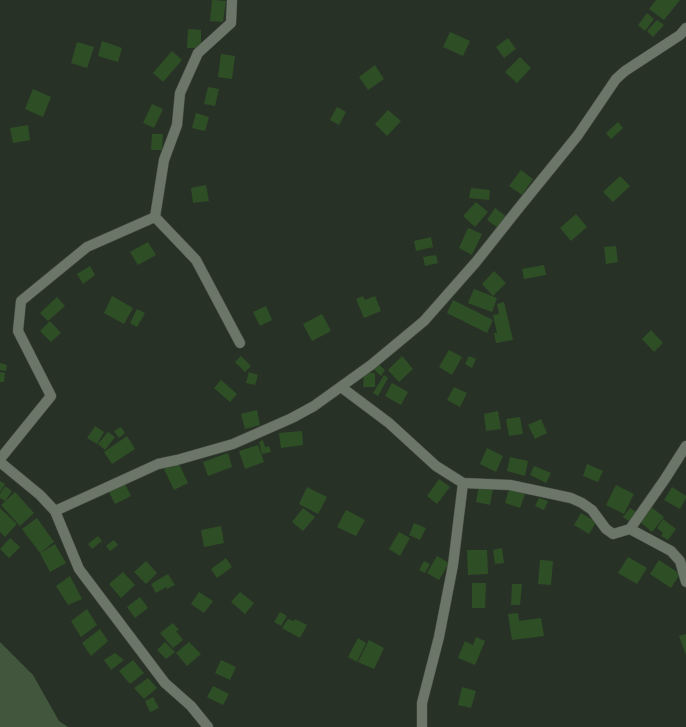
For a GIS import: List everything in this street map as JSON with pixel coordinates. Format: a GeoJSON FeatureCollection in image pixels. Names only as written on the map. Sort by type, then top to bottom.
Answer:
{"type":"FeatureCollection","features":[{"type":"Feature","properties":{"kind":"street"},"geometry":{"type":"LineString","coordinates":[[154,217],[164,160],[177,125],[180,93],[198,53],[231,23],[232,0]]}},
{"type":"Feature","properties":{"kind":"street"},"geometry":{"type":"LineString","coordinates":[[55,511],[158,464],[177,460],[240,441],[292,418],[341,387],[371,365],[424,321],[476,262],[578,135],[616,79],[625,71],[680,35],[686,28]]}},
{"type":"Feature","properties":{"kind":"street"},"geometry":{"type":"LineString","coordinates":[[154,217],[196,260],[240,343]]}},
{"type":"Feature","properties":{"kind":"street"},"geometry":{"type":"LineString","coordinates":[[0,459],[51,396],[18,331],[21,302],[88,247],[154,217]]}},
{"type":"Feature","properties":{"kind":"street"},"geometry":{"type":"LineString","coordinates":[[341,387],[389,423],[436,466],[463,483],[510,485],[571,498],[592,510],[606,529],[613,534],[630,529],[662,485],[686,446]]}},
{"type":"Feature","properties":{"kind":"street"},"geometry":{"type":"LineString","coordinates":[[0,462],[40,495],[55,511],[79,569],[165,683],[191,706],[208,727]]}},
{"type":"Feature","properties":{"kind":"street"},"geometry":{"type":"LineString","coordinates":[[422,727],[422,703],[439,637],[453,565],[463,483]]}},
{"type":"Feature","properties":{"kind":"street"},"geometry":{"type":"LineString","coordinates":[[630,529],[671,551],[680,561],[686,582]]}},
{"type":"Feature","properties":{"kind":"green space"},"geometry":{"type":"Polygon","coordinates":[[[0,642],[33,675],[59,721],[68,727],[0,727],[0,642]]]}},
{"type":"Feature","properties":{"kind":"building"},"geometry":{"type":"Polygon","coordinates":[[[212,0],[226,1],[223,22],[210,21],[212,0]]]}},
{"type":"Feature","properties":{"kind":"building"},"geometry":{"type":"Polygon","coordinates":[[[656,0],[680,0],[664,20],[649,9],[656,0]]]}},
{"type":"Feature","properties":{"kind":"building"},"geometry":{"type":"Polygon","coordinates":[[[647,13],[654,19],[645,31],[638,25],[647,13]]]}},
{"type":"Feature","properties":{"kind":"building"},"geometry":{"type":"Polygon","coordinates":[[[657,20],[664,25],[653,37],[647,31],[657,20]]]}},
{"type":"Feature","properties":{"kind":"building"},"geometry":{"type":"Polygon","coordinates":[[[188,29],[201,30],[201,48],[187,48],[188,29]]]}},
{"type":"Feature","properties":{"kind":"building"},"geometry":{"type":"Polygon","coordinates":[[[450,32],[470,41],[463,56],[443,47],[450,32]]]}},
{"type":"Feature","properties":{"kind":"building"},"geometry":{"type":"Polygon","coordinates":[[[508,38],[516,49],[504,58],[496,47],[508,38]]]}},
{"type":"Feature","properties":{"kind":"building"},"geometry":{"type":"Polygon","coordinates":[[[102,41],[122,48],[118,62],[98,56],[102,41]]]}},
{"type":"Feature","properties":{"kind":"building"},"geometry":{"type":"Polygon","coordinates":[[[77,42],[94,47],[87,68],[71,63],[77,42]]]}},
{"type":"Feature","properties":{"kind":"building"},"geometry":{"type":"Polygon","coordinates":[[[172,51],[182,60],[163,82],[153,73],[172,51]]]}},
{"type":"Feature","properties":{"kind":"building"},"geometry":{"type":"Polygon","coordinates":[[[221,54],[235,56],[232,79],[218,77],[221,54]]]}},
{"type":"Feature","properties":{"kind":"building"},"geometry":{"type":"Polygon","coordinates":[[[520,57],[531,68],[517,83],[505,72],[520,57]]]}},
{"type":"Feature","properties":{"kind":"building"},"geometry":{"type":"Polygon","coordinates":[[[375,65],[384,79],[368,90],[359,77],[375,65]]]}},
{"type":"Feature","properties":{"kind":"building"},"geometry":{"type":"Polygon","coordinates":[[[208,87],[219,89],[215,106],[204,104],[208,87]]]}},
{"type":"Feature","properties":{"kind":"building"},"geometry":{"type":"Polygon","coordinates":[[[33,89],[51,97],[43,117],[25,109],[33,89]]]}},
{"type":"Feature","properties":{"kind":"building"},"geometry":{"type":"Polygon","coordinates":[[[152,104],[163,109],[154,128],[143,123],[152,104]]]}},
{"type":"Feature","properties":{"kind":"building"},"geometry":{"type":"Polygon","coordinates":[[[337,107],[346,112],[339,125],[330,120],[337,107]]]}},
{"type":"Feature","properties":{"kind":"building"},"geometry":{"type":"Polygon","coordinates":[[[388,110],[401,121],[387,136],[375,124],[388,110]]]}},
{"type":"Feature","properties":{"kind":"building"},"geometry":{"type":"Polygon","coordinates":[[[196,113],[209,117],[205,131],[192,128],[196,113]]]}},
{"type":"Feature","properties":{"kind":"building"},"geometry":{"type":"Polygon","coordinates":[[[618,122],[623,128],[611,139],[606,133],[618,122]]]}},
{"type":"Feature","properties":{"kind":"building"},"geometry":{"type":"Polygon","coordinates":[[[28,125],[30,140],[13,143],[10,128],[28,125]]]}},
{"type":"Feature","properties":{"kind":"building"},"geometry":{"type":"Polygon","coordinates":[[[152,134],[163,134],[162,150],[151,150],[152,134]]]}},
{"type":"Feature","properties":{"kind":"building"},"geometry":{"type":"Polygon","coordinates":[[[521,170],[533,179],[522,195],[509,186],[521,170]]]}},
{"type":"Feature","properties":{"kind":"building"},"geometry":{"type":"Polygon","coordinates":[[[620,176],[630,186],[613,202],[603,192],[620,176]]]}},
{"type":"Feature","properties":{"kind":"building"},"geometry":{"type":"Polygon","coordinates":[[[206,185],[209,201],[193,203],[191,188],[206,185]]]}},
{"type":"Feature","properties":{"kind":"building"},"geometry":{"type":"Polygon","coordinates":[[[471,188],[490,190],[489,200],[469,198],[471,188]]]}},
{"type":"Feature","properties":{"kind":"building"},"geometry":{"type":"Polygon","coordinates":[[[476,202],[488,212],[475,227],[463,216],[476,202]]]}},
{"type":"Feature","properties":{"kind":"building"},"geometry":{"type":"Polygon","coordinates":[[[495,208],[507,217],[498,228],[487,220],[495,208]]]}},
{"type":"Feature","properties":{"kind":"building"},"geometry":{"type":"Polygon","coordinates":[[[576,214],[587,227],[571,241],[560,228],[576,214]]]}},
{"type":"Feature","properties":{"kind":"building"},"geometry":{"type":"Polygon","coordinates":[[[468,228],[482,234],[472,255],[459,248],[468,228]]]}},
{"type":"Feature","properties":{"kind":"building"},"geometry":{"type":"Polygon","coordinates":[[[431,237],[433,247],[416,251],[414,241],[431,237]]]}},
{"type":"Feature","properties":{"kind":"building"},"geometry":{"type":"Polygon","coordinates":[[[148,242],[156,255],[138,265],[130,252],[148,242]]]}},
{"type":"Feature","properties":{"kind":"building"},"geometry":{"type":"Polygon","coordinates":[[[616,246],[618,262],[606,264],[604,247],[616,246]]]}},
{"type":"Feature","properties":{"kind":"building"},"geometry":{"type":"Polygon","coordinates":[[[436,255],[438,263],[425,266],[423,257],[436,255]]]}},
{"type":"Feature","properties":{"kind":"building"},"geometry":{"type":"Polygon","coordinates":[[[544,265],[546,275],[524,279],[522,269],[544,265]]]}},
{"type":"Feature","properties":{"kind":"building"},"geometry":{"type":"Polygon","coordinates":[[[90,266],[95,275],[83,284],[77,274],[90,266]]]}},
{"type":"Feature","properties":{"kind":"building"},"geometry":{"type":"Polygon","coordinates":[[[494,271],[506,283],[493,296],[482,284],[494,271]]]}},
{"type":"Feature","properties":{"kind":"building"},"geometry":{"type":"Polygon","coordinates":[[[474,289],[497,298],[492,312],[468,303],[474,289]]]}},
{"type":"Feature","properties":{"kind":"building"},"geometry":{"type":"Polygon","coordinates":[[[112,296],[133,308],[124,324],[104,313],[112,296]]]}},
{"type":"Feature","properties":{"kind":"building"},"geometry":{"type":"Polygon","coordinates":[[[363,296],[365,300],[375,296],[381,311],[364,318],[356,299],[363,296]]]}},
{"type":"Feature","properties":{"kind":"building"},"geometry":{"type":"Polygon","coordinates":[[[57,297],[65,306],[48,321],[40,313],[57,297]]]}},
{"type":"Feature","properties":{"kind":"building"},"geometry":{"type":"Polygon","coordinates":[[[453,300],[493,320],[487,333],[447,313],[453,300]]]}},
{"type":"Feature","properties":{"kind":"building"},"geometry":{"type":"Polygon","coordinates":[[[504,302],[513,340],[496,343],[494,333],[497,333],[493,315],[499,314],[497,304],[504,302]]]}},
{"type":"Feature","properties":{"kind":"building"},"geometry":{"type":"Polygon","coordinates":[[[266,306],[272,320],[260,326],[253,312],[266,306]]]}},
{"type":"Feature","properties":{"kind":"building"},"geometry":{"type":"Polygon","coordinates":[[[137,309],[145,313],[137,327],[130,323],[137,309]]]}},
{"type":"Feature","properties":{"kind":"building"},"geometry":{"type":"Polygon","coordinates":[[[322,314],[331,331],[312,341],[303,324],[322,314]]]}},
{"type":"Feature","properties":{"kind":"building"},"geometry":{"type":"Polygon","coordinates":[[[50,321],[61,333],[51,342],[40,331],[50,321]]]}},
{"type":"Feature","properties":{"kind":"building"},"geometry":{"type":"Polygon","coordinates":[[[651,330],[663,343],[654,352],[642,339],[651,330]]]}},
{"type":"Feature","properties":{"kind":"building"},"geometry":{"type":"Polygon","coordinates":[[[449,350],[462,357],[452,375],[439,367],[449,350]]]}},
{"type":"Feature","properties":{"kind":"building"},"geometry":{"type":"Polygon","coordinates":[[[241,356],[251,366],[245,372],[235,362],[241,356]]]}},
{"type":"Feature","properties":{"kind":"building"},"geometry":{"type":"Polygon","coordinates":[[[402,356],[413,369],[399,382],[388,370],[402,356]]]}},
{"type":"Feature","properties":{"kind":"building"},"geometry":{"type":"Polygon","coordinates":[[[469,356],[476,359],[472,368],[465,364],[469,356]]]}},
{"type":"Feature","properties":{"kind":"building"},"geometry":{"type":"Polygon","coordinates":[[[0,363],[7,365],[6,371],[0,370],[0,363]]]}},
{"type":"Feature","properties":{"kind":"building"},"geometry":{"type":"Polygon","coordinates":[[[377,363],[385,370],[381,376],[372,368],[377,363]]]}},
{"type":"Feature","properties":{"kind":"building"},"geometry":{"type":"Polygon","coordinates":[[[0,372],[5,373],[4,382],[0,382],[0,372]]]}},
{"type":"Feature","properties":{"kind":"building"},"geometry":{"type":"Polygon","coordinates":[[[249,372],[258,375],[255,385],[246,383],[249,372]]]}},
{"type":"Feature","properties":{"kind":"building"},"geometry":{"type":"Polygon","coordinates":[[[364,373],[375,373],[375,387],[363,387],[364,373]]]}},
{"type":"Feature","properties":{"kind":"building"},"geometry":{"type":"Polygon","coordinates":[[[384,375],[388,378],[378,396],[373,393],[384,375]]]}},
{"type":"Feature","properties":{"kind":"building"},"geometry":{"type":"Polygon","coordinates":[[[221,380],[237,394],[230,402],[214,388],[221,380]]]}},
{"type":"Feature","properties":{"kind":"building"},"geometry":{"type":"Polygon","coordinates":[[[392,383],[408,392],[401,405],[385,396],[392,383]]]}},
{"type":"Feature","properties":{"kind":"building"},"geometry":{"type":"Polygon","coordinates":[[[454,387],[467,393],[460,407],[447,400],[454,387]]]}},
{"type":"Feature","properties":{"kind":"building"},"geometry":{"type":"Polygon","coordinates":[[[257,410],[260,425],[245,429],[241,414],[257,410]]]}},
{"type":"Feature","properties":{"kind":"building"},"geometry":{"type":"Polygon","coordinates":[[[498,411],[501,429],[486,431],[484,414],[498,411]]]}},
{"type":"Feature","properties":{"kind":"building"},"geometry":{"type":"Polygon","coordinates":[[[520,417],[523,434],[509,436],[506,419],[520,417]]]}},
{"type":"Feature","properties":{"kind":"building"},"geometry":{"type":"Polygon","coordinates":[[[541,419],[547,433],[535,439],[528,425],[541,419]]]}},
{"type":"Feature","properties":{"kind":"building"},"geometry":{"type":"Polygon","coordinates":[[[95,426],[104,432],[97,444],[87,438],[95,426]]]}},
{"type":"Feature","properties":{"kind":"building"},"geometry":{"type":"Polygon","coordinates":[[[121,427],[125,433],[119,438],[114,431],[121,427]]]}},
{"type":"Feature","properties":{"kind":"building"},"geometry":{"type":"Polygon","coordinates":[[[302,431],[303,445],[281,448],[279,433],[302,431]]]}},
{"type":"Feature","properties":{"kind":"building"},"geometry":{"type":"Polygon","coordinates":[[[108,432],[115,437],[105,450],[98,444],[108,432]]]}},
{"type":"Feature","properties":{"kind":"building"},"geometry":{"type":"Polygon","coordinates":[[[127,436],[135,449],[112,464],[104,452],[127,436]]]}},
{"type":"Feature","properties":{"kind":"building"},"geometry":{"type":"Polygon","coordinates":[[[263,440],[265,447],[269,446],[271,452],[262,454],[259,442],[263,440]]]}},
{"type":"Feature","properties":{"kind":"building"},"geometry":{"type":"Polygon","coordinates":[[[258,445],[264,462],[245,469],[239,451],[258,445]]]}},
{"type":"Feature","properties":{"kind":"building"},"geometry":{"type":"Polygon","coordinates":[[[487,448],[503,456],[496,472],[480,464],[487,448]]]}},
{"type":"Feature","properties":{"kind":"building"},"geometry":{"type":"Polygon","coordinates":[[[228,453],[232,467],[208,476],[203,462],[228,453]]]}},
{"type":"Feature","properties":{"kind":"building"},"geometry":{"type":"Polygon","coordinates":[[[510,457],[528,461],[525,476],[507,471],[510,457]]]}},
{"type":"Feature","properties":{"kind":"building"},"geometry":{"type":"Polygon","coordinates":[[[178,462],[188,483],[174,490],[164,469],[178,462]]]}},
{"type":"Feature","properties":{"kind":"building"},"geometry":{"type":"Polygon","coordinates":[[[587,464],[603,471],[598,482],[583,476],[587,464]]]}},
{"type":"Feature","properties":{"kind":"building"},"geometry":{"type":"Polygon","coordinates":[[[534,466],[551,473],[546,483],[530,475],[534,466]]]}},
{"type":"Feature","properties":{"kind":"building"},"geometry":{"type":"Polygon","coordinates":[[[439,479],[450,487],[437,504],[427,496],[439,479]]]}},
{"type":"Feature","properties":{"kind":"building"},"geometry":{"type":"Polygon","coordinates":[[[0,481],[5,484],[0,492],[0,481]]]}},
{"type":"Feature","properties":{"kind":"building"},"geometry":{"type":"Polygon","coordinates":[[[125,484],[131,496],[115,504],[109,492],[125,484]]]}},
{"type":"Feature","properties":{"kind":"building"},"geometry":{"type":"Polygon","coordinates":[[[479,485],[493,488],[490,505],[476,502],[479,485]]]}},
{"type":"Feature","properties":{"kind":"building"},"geometry":{"type":"Polygon","coordinates":[[[616,485],[634,494],[624,514],[606,505],[616,485]]]}},
{"type":"Feature","properties":{"kind":"building"},"geometry":{"type":"Polygon","coordinates":[[[5,486],[12,491],[5,501],[0,498],[0,494],[5,486]]]}},
{"type":"Feature","properties":{"kind":"building"},"geometry":{"type":"Polygon","coordinates":[[[307,487],[327,497],[318,514],[299,504],[307,487]]]}},
{"type":"Feature","properties":{"kind":"building"},"geometry":{"type":"Polygon","coordinates":[[[672,487],[686,496],[680,509],[664,500],[672,487]]]}},
{"type":"Feature","properties":{"kind":"building"},"geometry":{"type":"Polygon","coordinates":[[[509,489],[525,494],[520,508],[505,503],[509,489]]]}},
{"type":"Feature","properties":{"kind":"building"},"geometry":{"type":"Polygon","coordinates":[[[15,492],[34,513],[20,526],[1,505],[15,492]]]}},
{"type":"Feature","properties":{"kind":"building"},"geometry":{"type":"Polygon","coordinates":[[[539,498],[548,501],[544,510],[535,506],[539,498]]]}},
{"type":"Feature","properties":{"kind":"building"},"geometry":{"type":"Polygon","coordinates":[[[651,507],[664,517],[652,532],[639,521],[651,507]]]}},
{"type":"Feature","properties":{"kind":"building"},"geometry":{"type":"Polygon","coordinates":[[[0,508],[17,524],[5,537],[0,532],[0,508]]]}},
{"type":"Feature","properties":{"kind":"building"},"geometry":{"type":"Polygon","coordinates":[[[303,508],[315,517],[303,531],[292,522],[303,508]]]}},
{"type":"Feature","properties":{"kind":"building"},"geometry":{"type":"Polygon","coordinates":[[[630,508],[636,512],[630,522],[623,517],[630,508]]]}},
{"type":"Feature","properties":{"kind":"building"},"geometry":{"type":"Polygon","coordinates":[[[346,510],[365,520],[356,536],[337,527],[346,510]]]}},
{"type":"Feature","properties":{"kind":"building"},"geometry":{"type":"Polygon","coordinates":[[[581,513],[596,522],[589,534],[574,525],[581,513]]]}},
{"type":"Feature","properties":{"kind":"building"},"geometry":{"type":"Polygon","coordinates":[[[37,518],[54,542],[40,553],[22,529],[37,518]]]}},
{"type":"Feature","properties":{"kind":"building"},"geometry":{"type":"Polygon","coordinates":[[[663,519],[676,529],[668,540],[661,536],[663,533],[657,528],[663,519]]]}},
{"type":"Feature","properties":{"kind":"building"},"geometry":{"type":"Polygon","coordinates":[[[414,523],[426,528],[420,540],[409,535],[414,523]]]}},
{"type":"Feature","properties":{"kind":"building"},"geometry":{"type":"Polygon","coordinates":[[[221,526],[224,543],[204,547],[201,530],[221,526]]]}},
{"type":"Feature","properties":{"kind":"building"},"geometry":{"type":"Polygon","coordinates":[[[399,532],[410,538],[400,556],[389,549],[399,532]]]}},
{"type":"Feature","properties":{"kind":"building"},"geometry":{"type":"Polygon","coordinates":[[[98,536],[102,541],[92,549],[88,544],[98,536]]]}},
{"type":"Feature","properties":{"kind":"building"},"geometry":{"type":"Polygon","coordinates":[[[10,538],[20,547],[9,558],[0,549],[10,538]]]}},
{"type":"Feature","properties":{"kind":"building"},"geometry":{"type":"Polygon","coordinates":[[[114,540],[118,545],[110,551],[106,546],[114,540]]]}},
{"type":"Feature","properties":{"kind":"building"},"geometry":{"type":"Polygon","coordinates":[[[55,544],[66,563],[50,572],[40,553],[55,544]]]}},
{"type":"Feature","properties":{"kind":"building"},"geometry":{"type":"Polygon","coordinates":[[[502,548],[504,563],[495,564],[493,550],[502,548]]]}},
{"type":"Feature","properties":{"kind":"building"},"geometry":{"type":"Polygon","coordinates":[[[467,550],[487,550],[488,574],[468,575],[467,550]]]}},
{"type":"Feature","properties":{"kind":"building"},"geometry":{"type":"Polygon","coordinates":[[[437,556],[449,563],[439,580],[427,573],[437,556]]]}},
{"type":"Feature","properties":{"kind":"building"},"geometry":{"type":"Polygon","coordinates":[[[628,557],[647,568],[637,584],[618,573],[628,557]]]}},
{"type":"Feature","properties":{"kind":"building"},"geometry":{"type":"Polygon","coordinates":[[[226,558],[232,567],[217,578],[211,569],[226,558]]]}},
{"type":"Feature","properties":{"kind":"building"},"geometry":{"type":"Polygon","coordinates":[[[540,560],[553,561],[551,585],[538,584],[540,560]]]}},
{"type":"Feature","properties":{"kind":"building"},"geometry":{"type":"Polygon","coordinates":[[[659,560],[680,574],[671,588],[650,574],[659,560]]]}},
{"type":"Feature","properties":{"kind":"building"},"geometry":{"type":"Polygon","coordinates":[[[146,561],[157,573],[146,584],[134,572],[146,561]]]}},
{"type":"Feature","properties":{"kind":"building"},"geometry":{"type":"Polygon","coordinates":[[[424,561],[430,564],[425,573],[419,570],[424,561]]]}},
{"type":"Feature","properties":{"kind":"building"},"geometry":{"type":"Polygon","coordinates":[[[123,572],[135,585],[121,598],[109,584],[123,572]]]}},
{"type":"Feature","properties":{"kind":"building"},"geometry":{"type":"Polygon","coordinates":[[[168,574],[175,585],[167,589],[166,587],[156,593],[151,584],[168,574]]]}},
{"type":"Feature","properties":{"kind":"building"},"geometry":{"type":"Polygon","coordinates":[[[70,576],[82,599],[68,605],[56,586],[70,576]]]}},
{"type":"Feature","properties":{"kind":"building"},"geometry":{"type":"Polygon","coordinates":[[[472,583],[486,583],[485,608],[472,608],[472,583]]]}},
{"type":"Feature","properties":{"kind":"building"},"geometry":{"type":"Polygon","coordinates":[[[512,584],[522,584],[520,605],[511,605],[512,584]]]}},
{"type":"Feature","properties":{"kind":"building"},"geometry":{"type":"Polygon","coordinates":[[[199,592],[213,601],[204,613],[191,604],[199,592]]]}},
{"type":"Feature","properties":{"kind":"building"},"geometry":{"type":"Polygon","coordinates":[[[240,592],[254,603],[245,614],[231,602],[240,592]]]}},
{"type":"Feature","properties":{"kind":"building"},"geometry":{"type":"Polygon","coordinates":[[[140,597],[148,608],[135,618],[127,607],[140,597]]]}},
{"type":"Feature","properties":{"kind":"building"},"geometry":{"type":"Polygon","coordinates":[[[87,609],[97,625],[81,637],[71,621],[87,609]]]}},
{"type":"Feature","properties":{"kind":"building"},"geometry":{"type":"Polygon","coordinates":[[[280,612],[287,616],[281,626],[274,622],[280,612]]]}},
{"type":"Feature","properties":{"kind":"building"},"geometry":{"type":"Polygon","coordinates":[[[518,613],[519,621],[541,618],[544,636],[512,640],[508,614],[518,613]]]}},
{"type":"Feature","properties":{"kind":"building"},"geometry":{"type":"Polygon","coordinates":[[[288,619],[294,621],[295,619],[307,625],[300,638],[282,628],[288,619]]]}},
{"type":"Feature","properties":{"kind":"building"},"geometry":{"type":"Polygon","coordinates":[[[173,623],[179,630],[176,631],[183,640],[173,648],[160,633],[173,623]]]}},
{"type":"Feature","properties":{"kind":"building"},"geometry":{"type":"Polygon","coordinates":[[[100,629],[108,641],[91,656],[82,643],[100,629]]]}},
{"type":"Feature","properties":{"kind":"building"},"geometry":{"type":"Polygon","coordinates":[[[686,634],[686,655],[679,636],[686,634]]]}},
{"type":"Feature","properties":{"kind":"building"},"geometry":{"type":"Polygon","coordinates":[[[476,637],[485,641],[475,665],[458,658],[465,641],[473,645],[476,637]]]}},
{"type":"Feature","properties":{"kind":"building"},"geometry":{"type":"Polygon","coordinates":[[[358,638],[366,643],[357,662],[348,657],[358,638]]]}},
{"type":"Feature","properties":{"kind":"building"},"geometry":{"type":"Polygon","coordinates":[[[369,640],[384,648],[374,669],[358,662],[369,640]]]}},
{"type":"Feature","properties":{"kind":"building"},"geometry":{"type":"Polygon","coordinates":[[[165,642],[175,652],[166,659],[157,650],[165,642]]]}},
{"type":"Feature","properties":{"kind":"building"},"geometry":{"type":"Polygon","coordinates":[[[189,642],[201,654],[187,666],[176,653],[189,642]]]}},
{"type":"Feature","properties":{"kind":"building"},"geometry":{"type":"Polygon","coordinates":[[[115,653],[124,660],[111,670],[104,660],[115,653]]]}},
{"type":"Feature","properties":{"kind":"building"},"geometry":{"type":"Polygon","coordinates":[[[133,660],[144,673],[130,684],[119,671],[133,660]]]}},
{"type":"Feature","properties":{"kind":"building"},"geometry":{"type":"Polygon","coordinates":[[[221,660],[236,667],[230,680],[215,673],[221,660]]]}},
{"type":"Feature","properties":{"kind":"building"},"geometry":{"type":"Polygon","coordinates":[[[148,678],[157,688],[144,699],[134,688],[148,678]]]}},
{"type":"Feature","properties":{"kind":"building"},"geometry":{"type":"Polygon","coordinates":[[[213,686],[229,694],[223,705],[207,697],[213,686]]]}},
{"type":"Feature","properties":{"kind":"building"},"geometry":{"type":"Polygon","coordinates":[[[462,687],[476,691],[471,708],[458,705],[462,687]]]}},
{"type":"Feature","properties":{"kind":"building"},"geometry":{"type":"Polygon","coordinates":[[[153,697],[159,708],[150,712],[145,701],[153,697]]]}}]}
